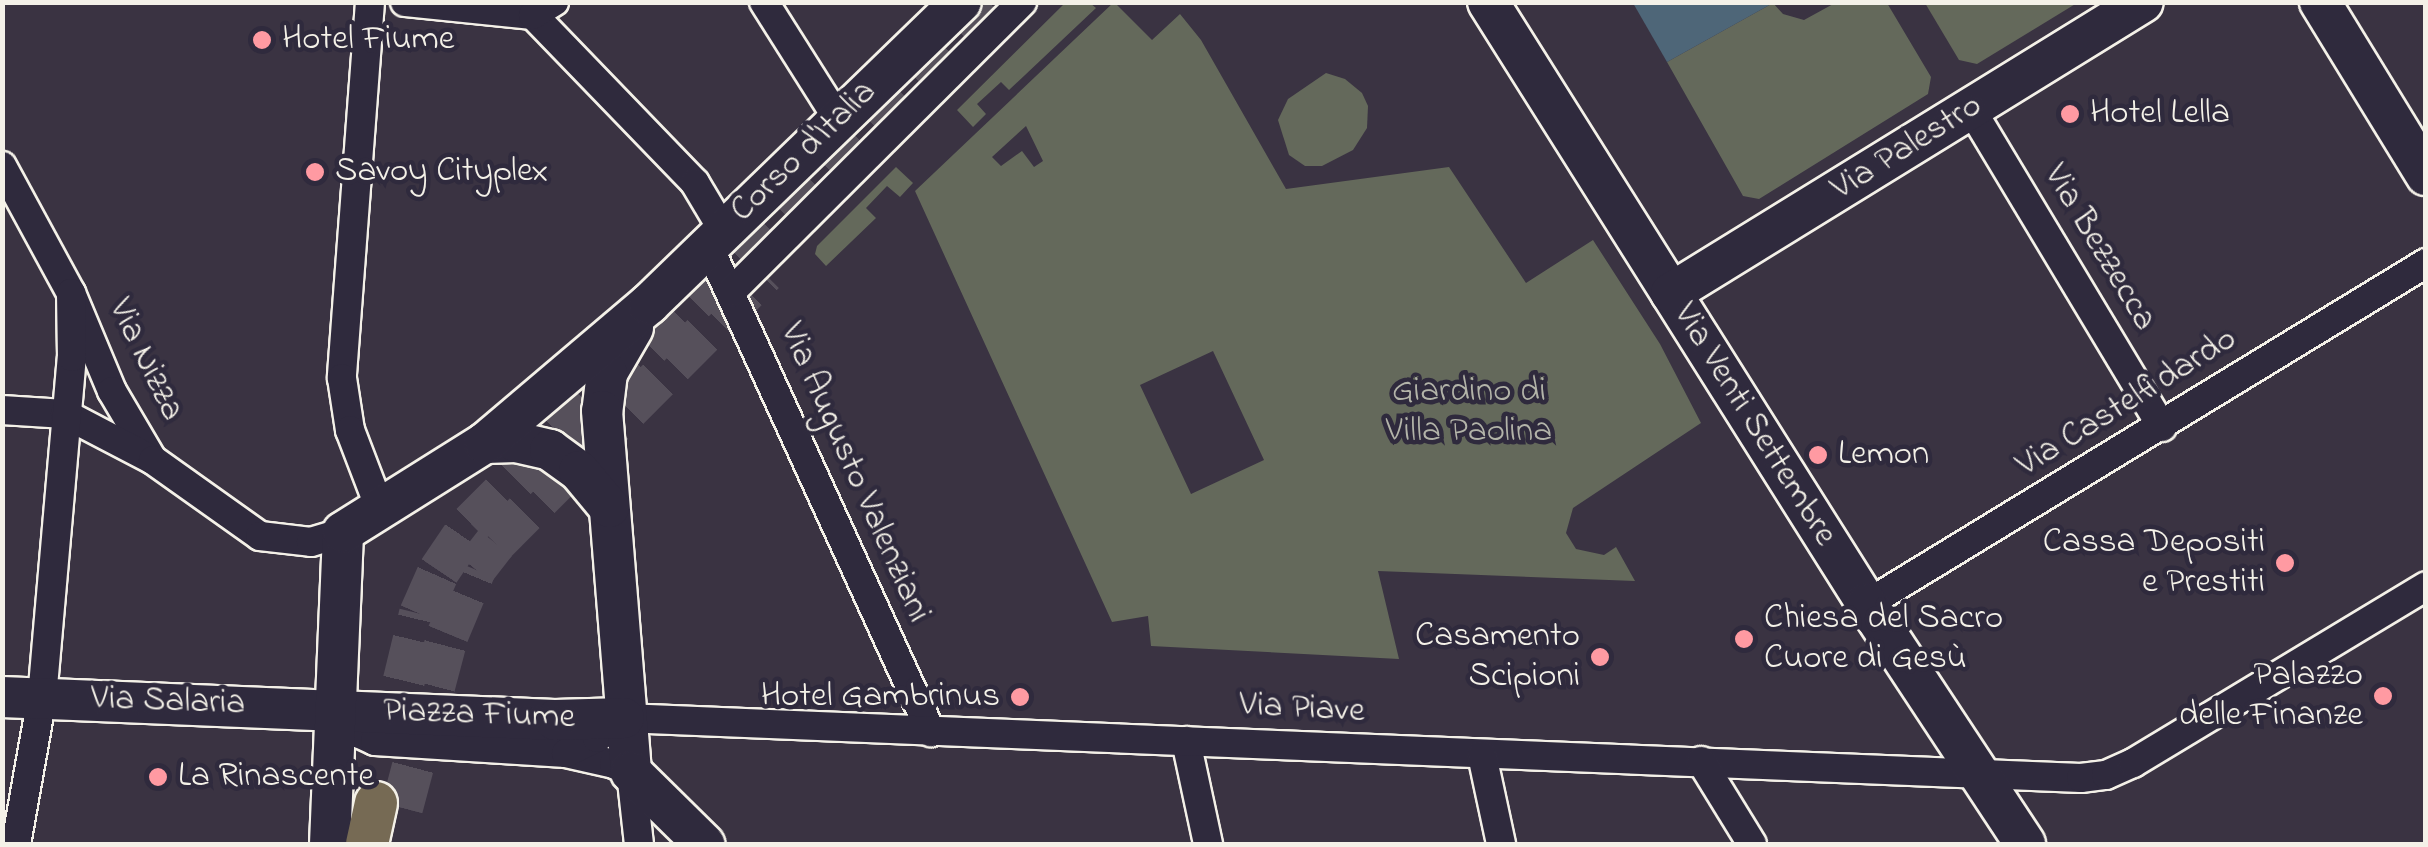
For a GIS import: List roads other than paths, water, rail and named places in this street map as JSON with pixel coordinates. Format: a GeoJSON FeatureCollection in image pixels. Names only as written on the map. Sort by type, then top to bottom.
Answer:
{"type":"FeatureCollection","features":[{"type":"Feature","properties":{"kind":"main road"},"geometry":{"type":"LineString","coordinates":[[368,844],[391,819]]}},
{"type":"Feature","properties":{"kind":"street"},"geometry":{"type":"LineString","coordinates":[[370,2],[342,378],[350,430],[381,512]]}},
{"type":"Feature","properties":{"kind":"street"},"geometry":{"type":"LineString","coordinates":[[405,2],[544,9]]}},
{"type":"Feature","properties":{"kind":"street"},"geometry":{"type":"LineString","coordinates":[[764,2],[838,120]]}},
{"type":"Feature","properties":{"kind":"street","name":"Corso d'Italia"},"geometry":{"type":"LineString","coordinates":[[485,442],[649,304],[961,2]]}},
{"type":"Feature","properties":{"kind":"street","name":"Corso d'Italia"},"geometry":{"type":"LineString","coordinates":[[731,292],[1022,2]]}},
{"type":"Feature","properties":{"kind":"street","name":"Via Venti Settembre"},"geometry":{"type":"LineString","coordinates":[[1488,2],[1867,604],[2025,844]]}},
{"type":"Feature","properties":{"kind":"street","name":"Via Palestro"},"geometry":{"type":"LineString","coordinates":[[1671,293],[2143,2]]}},
{"type":"Feature","properties":{"kind":"street"},"geometry":{"type":"LineString","coordinates":[[2320,2],[2426,175]]}},
{"type":"Feature","properties":{"kind":"street","name":"Via Augusto Valenziani"},"geometry":{"type":"LineString","coordinates":[[544,9],[695,183],[731,292],[931,732]]}},
{"type":"Feature","properties":{"kind":"street","name":"Via Bezzecca"},"geometry":{"type":"LineString","coordinates":[[1971,109],[2162,427]]}},
{"type":"Feature","properties":{"kind":"street","name":"Via Nizza"},"geometry":{"type":"LineString","coordinates":[[2,166],[71,293],[112,391],[153,460]]}},
{"type":"Feature","properties":{"kind":"street","name":"Via Castelfidardo"},"geometry":{"type":"LineString","coordinates":[[1867,604],[2426,262]]}},
{"type":"Feature","properties":{"kind":"street","name":"Via Nizza"},"geometry":{"type":"LineString","coordinates":[[71,293],[72,356],[65,414],[153,460],[260,536],[302,542],[343,532]]}},
{"type":"Feature","properties":{"kind":"street","name":"Corso d'Italia"},"geometry":{"type":"LineString","coordinates":[[609,508],[604,384],[613,359],[649,304]]}},
{"type":"Feature","properties":{"kind":"street"},"geometry":{"type":"LineString","coordinates":[[2,410],[65,414],[42,698],[16,844]]}},
{"type":"Feature","properties":{"kind":"street"},"geometry":{"type":"LineString","coordinates":[[343,532],[381,512],[485,442],[516,442],[550,450],[579,472],[609,508]]}},
{"type":"Feature","properties":{"kind":"street","name":"Piazza Fiume"},"geometry":{"type":"LineString","coordinates":[[334,711],[358,733],[376,740],[566,753],[599,759],[630,772],[609,508]]}},
{"type":"Feature","properties":{"kind":"street","name":"Piazza Fiume"},"geometry":{"type":"LineString","coordinates":[[334,711],[343,532]]}},
{"type":"Feature","properties":{"kind":"street","name":"Via Piave"},"geometry":{"type":"LineString","coordinates":[[624,718],[1482,755],[1976,771],[2072,778],[2106,775],[2426,586]]}},
{"type":"Feature","properties":{"kind":"street","name":"Via Salaria"},"geometry":{"type":"LineString","coordinates":[[2,697],[334,711]]}},
{"type":"Feature","properties":{"kind":"street"},"geometry":{"type":"LineString","coordinates":[[330,844],[334,711]]}},
{"type":"Feature","properties":{"kind":"street","name":"Piazza Fiume"},"geometry":{"type":"LineString","coordinates":[[334,711],[555,720],[624,718]]}},
{"type":"Feature","properties":{"kind":"street","name":"Piazza Fiume"},"geometry":{"type":"LineString","coordinates":[[566,753],[624,718]]}},
{"type":"Feature","properties":{"kind":"street"},"geometry":{"type":"LineString","coordinates":[[1186,741],[1208,844]]}},
{"type":"Feature","properties":{"kind":"street"},"geometry":{"type":"LineString","coordinates":[[1482,755],[1501,844]]}},
{"type":"Feature","properties":{"kind":"street"},"geometry":{"type":"LineString","coordinates":[[1701,761],[1752,844]]}},
{"type":"Feature","properties":{"kind":"street"},"geometry":{"type":"LineString","coordinates":[[630,772],[638,844]]}},
{"type":"Feature","properties":{"kind":"street"},"geometry":{"type":"LineString","coordinates":[[630,772],[704,844]]}},
{"type":"Feature","properties":{"kind":"water"},"geometry":{"type":"Polygon","coordinates":[[[1633,3],[1773,3],[1667,62],[1633,3]]]}},
{"type":"Feature","properties":{"kind":"tunnel"},"geometry":{"type":"LineString","coordinates":[[389,742],[420,614],[439,571],[471,524],[994,2]]}},
{"type":"Feature","properties":{"kind":"tunnel"},"geometry":{"type":"LineString","coordinates":[[402,808],[448,634],[475,569],[495,543],[764,273]]}},
{"type":"Feature","properties":{"kind":"place","name":"Hotel Fiume"},"geometry":{"type":"Point","coordinates":[262,40]}},
{"type":"Feature","properties":{"kind":"place","name":"Hotel Lella"},"geometry":{"type":"Point","coordinates":[2070,114]}},
{"type":"Feature","properties":{"kind":"place","name":"Savoy Cityplex"},"geometry":{"type":"Point","coordinates":[315,172]}},
{"type":"Feature","properties":{"kind":"place","name":"Lemon"},"geometry":{"type":"Point","coordinates":[1818,455]}},
{"type":"Feature","properties":{"kind":"place","name":"Cassa Depositi e Prestiti"},"geometry":{"type":"Point","coordinates":[2285,563]}},
{"type":"Feature","properties":{"kind":"place","name":"Chiesa del Sacro Cuore di Gesù"},"geometry":{"type":"Point","coordinates":[1744,639]}},
{"type":"Feature","properties":{"kind":"place","name":"Casamento Scipioni"},"geometry":{"type":"Point","coordinates":[1600,657]}},
{"type":"Feature","properties":{"kind":"place","name":"Palazzo delle Finanze"},"geometry":{"type":"Point","coordinates":[2383,696]}},
{"type":"Feature","properties":{"kind":"place","name":"Hotel Gambrinus"},"geometry":{"type":"Point","coordinates":[1020,697]}},
{"type":"Feature","properties":{"kind":"place","name":"La Rinascente"},"geometry":{"type":"Point","coordinates":[158,777]}},
{"type":"Feature","properties":{"kind":"park label","name":"Giardino di Villa Paolina"},"geometry":{"type":"Point","coordinates":[1469,412]}}]}
